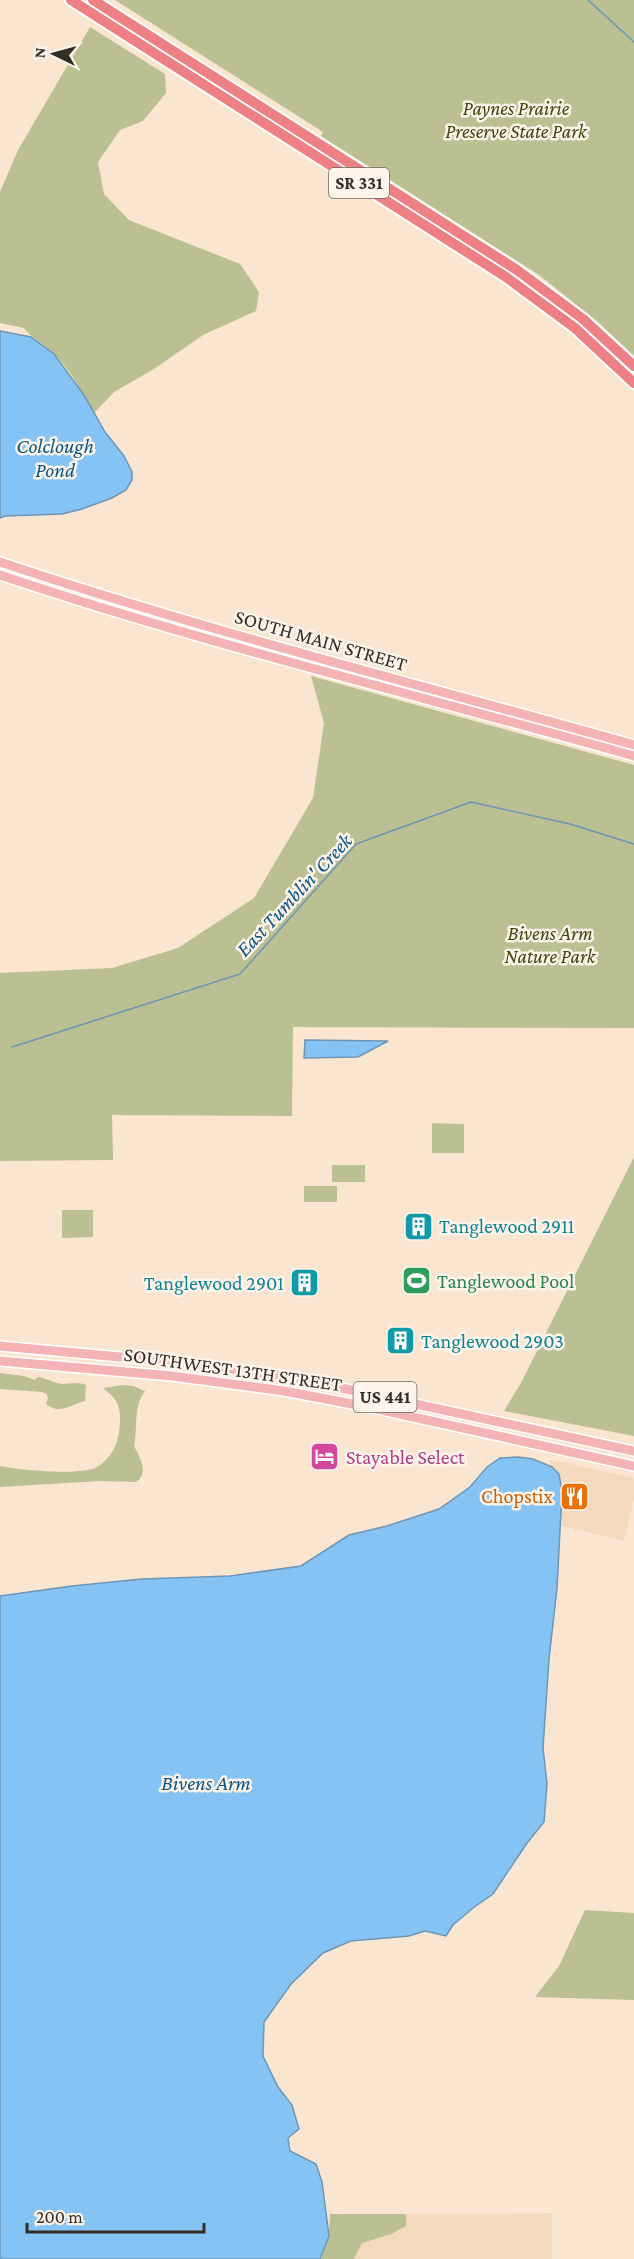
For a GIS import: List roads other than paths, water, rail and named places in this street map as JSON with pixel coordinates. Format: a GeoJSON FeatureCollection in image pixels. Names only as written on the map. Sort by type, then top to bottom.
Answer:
{"type":"FeatureCollection","features":[{"type":"Feature","properties":{"kind":"highway","name":"SR 331"},"geometry":{"type":"LineString","coordinates":[[71,0],[515,283],[575,328],[634,383]]}},
{"type":"Feature","properties":{"kind":"highway","name":"SR 331"},"geometry":{"type":"LineString","coordinates":[[93,0],[517,270],[583,319],[634,366]]}},
{"type":"Feature","properties":{"kind":"highway"},"geometry":{"type":"LineString","coordinates":[[166,61],[173,51]]}},
{"type":"Feature","properties":{"kind":"main road","name":"SOUTH MAIN STREET"},"geometry":{"type":"LineString","coordinates":[[0,562],[165,615],[389,679],[458,695],[634,745]]}},
{"type":"Feature","properties":{"kind":"main road","name":"SOUTH MAIN STREET"},"geometry":{"type":"LineString","coordinates":[[0,575],[161,625],[634,756]]}},
{"type":"Feature","properties":{"kind":"main road"},"geometry":{"type":"LineString","coordinates":[[585,742],[587,731]]}},
{"type":"Feature","properties":{"kind":"main road","name":"SOUTHWEST 13TH STREET"},"geometry":{"type":"LineString","coordinates":[[0,1346],[175,1362],[286,1376],[634,1451]]}},
{"type":"Feature","properties":{"kind":"main road","name":"SOUTHWEST 13TH STREET"},"geometry":{"type":"LineString","coordinates":[[0,1361],[183,1377],[284,1391],[368,1407],[634,1466]]}},
{"type":"Feature","properties":{"kind":"water","name":"Colclough Pond"},"geometry":{"type":"Polygon","coordinates":[[[0,331],[31,337],[54,354],[84,395],[105,432],[124,456],[132,472],[132,480],[126,490],[112,498],[62,514],[0,518],[0,331]]]}},
{"type":"Feature","properties":{"kind":"water"},"geometry":{"type":"Polygon","coordinates":[[[305,1040],[388,1041],[358,1057],[304,1058],[305,1040]]]}},
{"type":"Feature","properties":{"kind":"water","name":"Bivens Arm"},"geometry":{"type":"Polygon","coordinates":[[[500,1458],[533,1459],[552,1467],[559,1474],[562,1492],[557,1588],[543,1748],[547,1784],[544,1822],[493,1894],[453,1925],[446,1936],[425,1931],[409,1936],[351,1941],[323,1953],[291,1984],[264,2022],[263,2056],[278,2087],[292,2105],[299,2129],[288,2138],[290,2151],[316,2164],[322,2182],[329,2236],[320,2259],[0,2259],[0,1596],[142,1579],[230,1576],[301,1566],[349,1535],[387,1526],[439,1509],[470,1487],[487,1467],[500,1458]]]}},
{"type":"Feature","properties":{"kind":"waterway"},"geometry":{"type":"LineString","coordinates":[[588,0],[634,42]]}},
{"type":"Feature","properties":{"kind":"waterway","name":"East Tumblin' Creek"},"geometry":{"type":"LineString","coordinates":[[12,1047],[240,974],[356,844],[471,802],[570,824],[634,844]]}},
{"type":"Feature","properties":{"kind":"place","name":"Tanglewood 2911"},"geometry":{"type":"Point","coordinates":[418,1226]}},
{"type":"Feature","properties":{"kind":"place","name":"Tanglewood Pool"},"geometry":{"type":"Point","coordinates":[416,1281]}},
{"type":"Feature","properties":{"kind":"place","name":"Tanglewood 2901"},"geometry":{"type":"Point","coordinates":[305,1283]}},
{"type":"Feature","properties":{"kind":"place","name":"Tanglewood 2903"},"geometry":{"type":"Point","coordinates":[400,1341]}},
{"type":"Feature","properties":{"kind":"place","name":"Stayable Select"},"geometry":{"type":"Point","coordinates":[325,1457]}},
{"type":"Feature","properties":{"kind":"place","name":"Chopstix"},"geometry":{"type":"Point","coordinates":[574,1496]}},
{"type":"Feature","properties":{"kind":"park label","name":"Paynes Prairie Preserve State Park"},"geometry":{"type":"Point","coordinates":[516,120]}},
{"type":"Feature","properties":{"kind":"park label","name":"Bivens Arm Nature Park"},"geometry":{"type":"Point","coordinates":[550,944]}}]}
